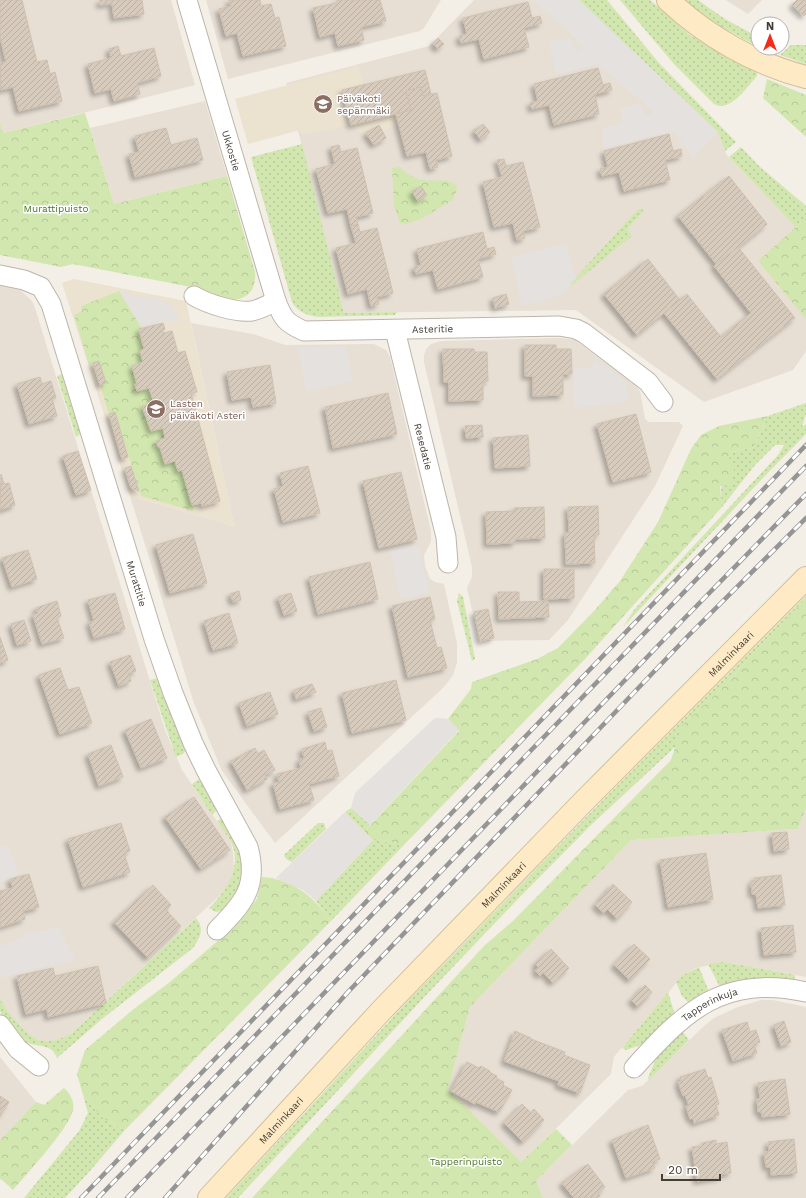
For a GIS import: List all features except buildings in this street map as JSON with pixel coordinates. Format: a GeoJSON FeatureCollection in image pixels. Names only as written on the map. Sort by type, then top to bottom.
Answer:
{"type":"FeatureCollection","features":[{"type":"Feature","properties":{"kind":"main road"},"geometry":{"type":"LineString","coordinates":[[668,0],[689,20],[723,42],[768,64],[806,77]]}},
{"type":"Feature","properties":{"kind":"main road","name":"Malminkaari"},"geometry":{"type":"LineString","coordinates":[[209,1198],[381,1011],[585,800],[806,578]]}},
{"type":"Feature","properties":{"kind":"street","name":"Ukkostie"},"geometry":{"type":"LineString","coordinates":[[187,0],[276,301]]}},
{"type":"Feature","properties":{"kind":"street","name":"Murattitie"},"geometry":{"type":"LineString","coordinates":[[0,275],[24,280],[41,287],[52,304],[154,639],[172,693],[206,770],[248,847],[252,859],[250,886],[245,898],[238,910],[217,930]]}},
{"type":"Feature","properties":{"kind":"street"},"geometry":{"type":"LineString","coordinates":[[194,296],[204,302],[236,310],[251,311],[263,308],[276,301]]}},
{"type":"Feature","properties":{"kind":"street","name":"Asteritie"},"geometry":{"type":"LineString","coordinates":[[276,301],[282,317],[288,324],[304,331],[559,326],[576,329],[584,333],[648,382],[663,402]]}},
{"type":"Feature","properties":{"kind":"street","name":"Resedatie"},"geometry":{"type":"LineString","coordinates":[[395,330],[446,537],[448,563]]}},
{"type":"Feature","properties":{"kind":"street","name":"Tapperinkuja"},"geometry":{"type":"LineString","coordinates":[[634,1068],[686,1015],[718,996],[735,991],[764,987],[806,992]]}},
{"type":"Feature","properties":{"kind":"street"},"geometry":{"type":"LineString","coordinates":[[0,1025],[18,1049],[39,1066]]}},
{"type":"Feature","properties":{"kind":"shaded area"},"geometry":{"type":"Polygon","coordinates":[[[0,0],[171,0],[195,85],[3,133],[0,122],[0,0]]]}},
{"type":"Feature","properties":{"kind":"shaded area"},"geometry":{"type":"Polygon","coordinates":[[[206,0],[441,0],[424,28],[420,31],[228,79],[206,0]]]}},
{"type":"Feature","properties":{"kind":"shaded area"},"geometry":{"type":"Polygon","coordinates":[[[474,0],[579,0],[718,132],[726,154],[806,237],[806,351],[793,370],[704,402],[576,310],[344,313],[286,83],[429,46],[474,0]]]}},
{"type":"Feature","properties":{"kind":"shaded area"},"geometry":{"type":"Polygon","coordinates":[[[533,0],[579,0],[718,132],[693,158],[673,131],[603,149],[603,129],[622,123],[620,108],[640,104],[645,115],[652,114],[650,108],[597,64],[556,75],[549,42],[570,38],[577,51],[582,49],[573,36],[533,0]]]}},
{"type":"Feature","properties":{"kind":"shaded area"},"geometry":{"type":"Polygon","coordinates":[[[726,0],[762,0],[748,14],[726,0]]]}},
{"type":"Feature","properties":{"kind":"shaded area","name":"Päiväkoti sepänmäki"},"geometry":{"type":"Polygon","coordinates":[[[358,66],[364,84],[425,70],[431,94],[423,96],[396,114],[399,123],[383,132],[386,138],[374,145],[351,125],[302,135],[300,130],[248,144],[235,99],[358,66]]]}},
{"type":"Feature","properties":{"kind":"shaded area"},"geometry":{"type":"Polygon","coordinates":[[[205,101],[227,176],[114,204],[90,128],[205,101]]]}},
{"type":"Feature","properties":{"kind":"shaded area"},"geometry":{"type":"Polygon","coordinates":[[[566,244],[576,278],[561,295],[522,306],[511,257],[566,244]]]}},
{"type":"Feature","properties":{"kind":"shaded area","name":"Lasten päiväkoti Asteri"},"geometry":{"type":"Polygon","coordinates":[[[74,279],[186,301],[234,526],[130,496],[62,283],[74,279]]]}},
{"type":"Feature","properties":{"kind":"shaded area"},"geometry":{"type":"Polygon","coordinates":[[[0,285],[20,290],[32,301],[35,308],[165,730],[182,770],[231,842],[234,869],[227,887],[219,896],[72,1033],[60,1040],[45,1042],[24,1032],[4,1007],[0,998],[0,285]]]}},
{"type":"Feature","properties":{"kind":"shaded area"},"geometry":{"type":"Polygon","coordinates":[[[127,291],[131,296],[136,294],[142,298],[148,295],[152,300],[157,297],[162,302],[167,300],[181,321],[165,321],[141,327],[121,294],[127,291]]]}},
{"type":"Feature","properties":{"kind":"shaded area"},"geometry":{"type":"Polygon","coordinates":[[[191,323],[253,334],[285,345],[374,344],[386,350],[390,357],[431,531],[431,542],[424,555],[425,566],[430,579],[444,584],[457,643],[457,662],[453,675],[444,687],[275,843],[222,771],[194,703],[130,496],[234,526],[191,323]]]}},
{"type":"Feature","properties":{"kind":"shaded area"},"geometry":{"type":"Polygon","coordinates":[[[561,338],[575,340],[635,385],[640,391],[645,419],[649,422],[679,422],[683,426],[655,486],[568,620],[549,640],[479,641],[467,588],[472,577],[472,567],[424,362],[424,355],[426,349],[431,344],[441,341],[561,338]]]}},
{"type":"Feature","properties":{"kind":"shaded area"},"geometry":{"type":"Polygon","coordinates":[[[346,346],[353,381],[306,391],[298,348],[346,346]]]}},
{"type":"Feature","properties":{"kind":"shaded area"},"geometry":{"type":"Polygon","coordinates":[[[596,358],[626,382],[628,395],[625,402],[573,408],[574,368],[590,367],[596,358]]]}},
{"type":"Feature","properties":{"kind":"shaded area"},"geometry":{"type":"Polygon","coordinates":[[[418,545],[430,592],[401,599],[390,551],[418,545]]]}},
{"type":"Feature","properties":{"kind":"shaded area"},"geometry":{"type":"Polygon","coordinates":[[[435,718],[448,719],[459,730],[370,825],[351,808],[355,793],[435,718]]]}},
{"type":"Feature","properties":{"kind":"shaded area"},"geometry":{"type":"Polygon","coordinates":[[[806,808],[806,977],[724,962],[695,968],[683,975],[614,1057],[611,1074],[521,1163],[448,1089],[470,1007],[631,840],[798,829],[806,808]]]}},
{"type":"Feature","properties":{"kind":"shaded area"},"geometry":{"type":"Polygon","coordinates":[[[345,812],[373,840],[316,901],[303,890],[276,878],[345,812]]]}},
{"type":"Feature","properties":{"kind":"shaded area"},"geometry":{"type":"Polygon","coordinates":[[[8,845],[19,875],[0,883],[0,848],[8,845]]]}},
{"type":"Feature","properties":{"kind":"shaded area"},"geometry":{"type":"Polygon","coordinates":[[[58,926],[75,960],[0,978],[0,947],[29,934],[58,926]]]}},
{"type":"Feature","properties":{"kind":"shaded area"},"geometry":{"type":"Polygon","coordinates":[[[761,1000],[773,1000],[806,1007],[806,1198],[543,1198],[536,1181],[628,1090],[642,1086],[714,1018],[738,1007],[761,1000]]]}},
{"type":"Feature","properties":{"kind":"shaded area"},"geometry":{"type":"Polygon","coordinates":[[[0,1057],[36,1102],[0,1140],[0,1057]]]}},
{"type":"Feature","properties":{"kind":"green space"},"geometry":{"type":"Polygon","coordinates":[[[579,0],[607,0],[659,63],[736,142],[725,151],[718,132],[579,0]]]}},
{"type":"Feature","properties":{"kind":"green space"},"geometry":{"type":"Polygon","coordinates":[[[620,0],[650,0],[690,35],[728,58],[757,72],[757,76],[738,98],[732,102],[720,106],[714,104],[674,64],[620,0]]]}},
{"type":"Feature","properties":{"kind":"green space"},"geometry":{"type":"Polygon","coordinates":[[[683,0],[698,0],[725,19],[750,33],[750,43],[711,21],[683,0]]]}},
{"type":"Feature","properties":{"kind":"green space"},"geometry":{"type":"Polygon","coordinates":[[[806,45],[806,64],[783,56],[790,56],[790,46],[806,45]]]}},
{"type":"Feature","properties":{"kind":"green space"},"geometry":{"type":"Polygon","coordinates":[[[767,79],[806,95],[806,137],[763,98],[767,79]]]}},
{"type":"Feature","properties":{"kind":"green space","name":"Murattipuisto"},"geometry":{"type":"Polygon","coordinates":[[[85,113],[114,204],[227,176],[255,272],[253,288],[249,293],[238,299],[215,299],[202,296],[191,287],[73,264],[61,267],[0,255],[0,122],[3,133],[85,113]]]}},
{"type":"Feature","properties":{"kind":"green space"},"geometry":{"type":"Polygon","coordinates":[[[302,144],[344,313],[397,312],[395,315],[318,317],[303,312],[292,302],[251,157],[302,144]]]}},
{"type":"Feature","properties":{"kind":"green space"},"geometry":{"type":"Polygon","coordinates":[[[741,147],[759,166],[806,206],[806,218],[796,227],[729,157],[741,147]]]}},
{"type":"Feature","properties":{"kind":"green space"},"geometry":{"type":"Polygon","coordinates":[[[400,167],[408,174],[416,178],[424,180],[444,180],[456,185],[457,190],[453,200],[421,219],[407,224],[400,223],[394,205],[392,168],[400,167]]]}},
{"type":"Feature","properties":{"kind":"green space"},"geometry":{"type":"Polygon","coordinates":[[[638,209],[645,210],[627,229],[632,236],[572,285],[570,284],[638,209]]]}},
{"type":"Feature","properties":{"kind":"green space"},"geometry":{"type":"Polygon","coordinates":[[[806,218],[806,319],[758,261],[806,218]]]}},
{"type":"Feature","properties":{"kind":"green space"},"geometry":{"type":"Polygon","coordinates":[[[119,291],[142,328],[139,330],[144,349],[140,351],[143,362],[132,366],[136,384],[149,388],[154,403],[142,406],[144,413],[146,412],[163,428],[165,438],[156,441],[158,447],[160,447],[165,464],[175,461],[178,471],[182,470],[194,511],[141,496],[115,412],[109,414],[100,385],[106,383],[99,361],[89,365],[74,315],[82,311],[81,306],[119,291]]]}},
{"type":"Feature","properties":{"kind":"green space"},"geometry":{"type":"Polygon","coordinates":[[[63,374],[82,433],[76,437],[57,376],[63,374]]]}},
{"type":"Feature","properties":{"kind":"green space"},"geometry":{"type":"Polygon","coordinates":[[[806,403],[806,414],[802,427],[806,424],[806,434],[623,627],[634,610],[778,455],[784,445],[775,445],[755,465],[722,507],[722,479],[726,465],[733,452],[754,447],[768,416],[806,403]]]}},
{"type":"Feature","properties":{"kind":"green space"},"geometry":{"type":"Polygon","coordinates":[[[768,416],[754,447],[733,452],[729,459],[734,470],[731,485],[720,486],[722,507],[584,660],[401,848],[398,843],[373,840],[364,832],[459,731],[448,719],[471,689],[472,682],[537,659],[558,648],[594,611],[620,581],[658,522],[691,449],[701,435],[719,426],[768,416]]]}},
{"type":"Feature","properties":{"kind":"green space"},"geometry":{"type":"Polygon","coordinates":[[[459,593],[463,597],[475,659],[472,661],[457,601],[459,593]]]}},
{"type":"Feature","properties":{"kind":"green space"},"geometry":{"type":"Polygon","coordinates":[[[806,596],[806,598],[718,692],[682,725],[676,746],[590,826],[517,900],[429,992],[238,1198],[226,1198],[406,1003],[601,802],[806,596]]]}},
{"type":"Feature","properties":{"kind":"green space","name":"Tapperinpuisto"},"geometry":{"type":"Polygon","coordinates":[[[806,598],[806,808],[798,829],[631,840],[470,1007],[448,1089],[521,1162],[556,1129],[572,1145],[536,1181],[543,1198],[252,1198],[484,946],[513,921],[671,760],[682,725],[718,692],[806,598]]]}},
{"type":"Feature","properties":{"kind":"green space"},"geometry":{"type":"Polygon","coordinates":[[[158,678],[187,749],[183,754],[176,757],[150,680],[158,678]]]}},
{"type":"Feature","properties":{"kind":"green space"},"geometry":{"type":"Polygon","coordinates":[[[201,778],[218,809],[212,815],[192,784],[201,778]]]}},
{"type":"Feature","properties":{"kind":"green space"},"geometry":{"type":"Polygon","coordinates":[[[351,808],[370,825],[364,832],[345,812],[351,808]]]}},
{"type":"Feature","properties":{"kind":"green space"},"geometry":{"type":"Polygon","coordinates":[[[222,818],[236,843],[242,861],[243,879],[239,892],[226,910],[216,912],[209,908],[227,886],[234,869],[235,860],[231,842],[217,821],[222,818]]]}},
{"type":"Feature","properties":{"kind":"green space"},"geometry":{"type":"Polygon","coordinates":[[[318,823],[324,823],[326,829],[292,862],[286,859],[284,855],[318,823]]]}},
{"type":"Feature","properties":{"kind":"green space"},"geometry":{"type":"Polygon","coordinates":[[[373,840],[398,843],[401,848],[331,921],[316,901],[373,840]]]}},
{"type":"Feature","properties":{"kind":"green space"},"geometry":{"type":"Polygon","coordinates":[[[262,877],[273,878],[293,885],[310,897],[331,921],[125,1130],[103,1118],[83,1095],[77,1074],[85,1050],[135,1008],[170,982],[235,926],[257,899],[262,877]]]}},
{"type":"Feature","properties":{"kind":"green space"},"geometry":{"type":"Polygon","coordinates":[[[196,918],[201,929],[198,940],[193,948],[102,1019],[57,1058],[49,1048],[28,1043],[19,1038],[11,1030],[1,1014],[0,998],[7,1010],[22,1028],[35,1038],[48,1041],[56,1040],[72,1033],[196,918]]]}},
{"type":"Feature","properties":{"kind":"green space"},"geometry":{"type":"Polygon","coordinates":[[[724,962],[795,975],[794,981],[761,978],[720,987],[708,964],[724,962]]]}},
{"type":"Feature","properties":{"kind":"green space"},"geometry":{"type":"Polygon","coordinates":[[[699,967],[709,992],[689,1003],[682,996],[676,982],[683,975],[699,967]]]}},
{"type":"Feature","properties":{"kind":"green space"},"geometry":{"type":"Polygon","coordinates":[[[668,992],[675,1015],[646,1043],[626,1050],[622,1048],[668,992]]]}},
{"type":"Feature","properties":{"kind":"green space"},"geometry":{"type":"Polygon","coordinates":[[[682,1031],[689,1040],[649,1080],[648,1078],[657,1056],[682,1031]]]}},
{"type":"Feature","properties":{"kind":"green space"},"geometry":{"type":"Polygon","coordinates":[[[64,1088],[73,1101],[73,1110],[70,1118],[56,1139],[13,1190],[1,1179],[0,1180],[0,1140],[36,1102],[44,1105],[64,1088]]]}},
{"type":"Feature","properties":{"kind":"green space"},"geometry":{"type":"Polygon","coordinates":[[[83,1095],[103,1118],[125,1130],[65,1198],[24,1198],[79,1131],[88,1113],[83,1095]]]}},
{"type":"Feature","properties":{"kind":"railway"},"geometry":{"type":"LineString","coordinates":[[81,1198],[806,445]]}},
{"type":"Feature","properties":{"kind":"railway"},"geometry":{"type":"LineString","coordinates":[[98,1198],[806,466]]}},
{"type":"Feature","properties":{"kind":"railway"},"geometry":{"type":"LineString","coordinates":[[127,1198],[806,494]]}},
{"type":"Feature","properties":{"kind":"railway"},"geometry":{"type":"LineString","coordinates":[[165,1198],[348,992],[688,636],[806,518]]}},
{"type":"Feature","properties":{"kind":"place","name":"Päiväkoti sepänmäki"},"geometry":{"type":"Point","coordinates":[323,104]}},
{"type":"Feature","properties":{"kind":"place","name":"Lasten päiväkoti Asteri"},"geometry":{"type":"Point","coordinates":[156,409]}}]}
